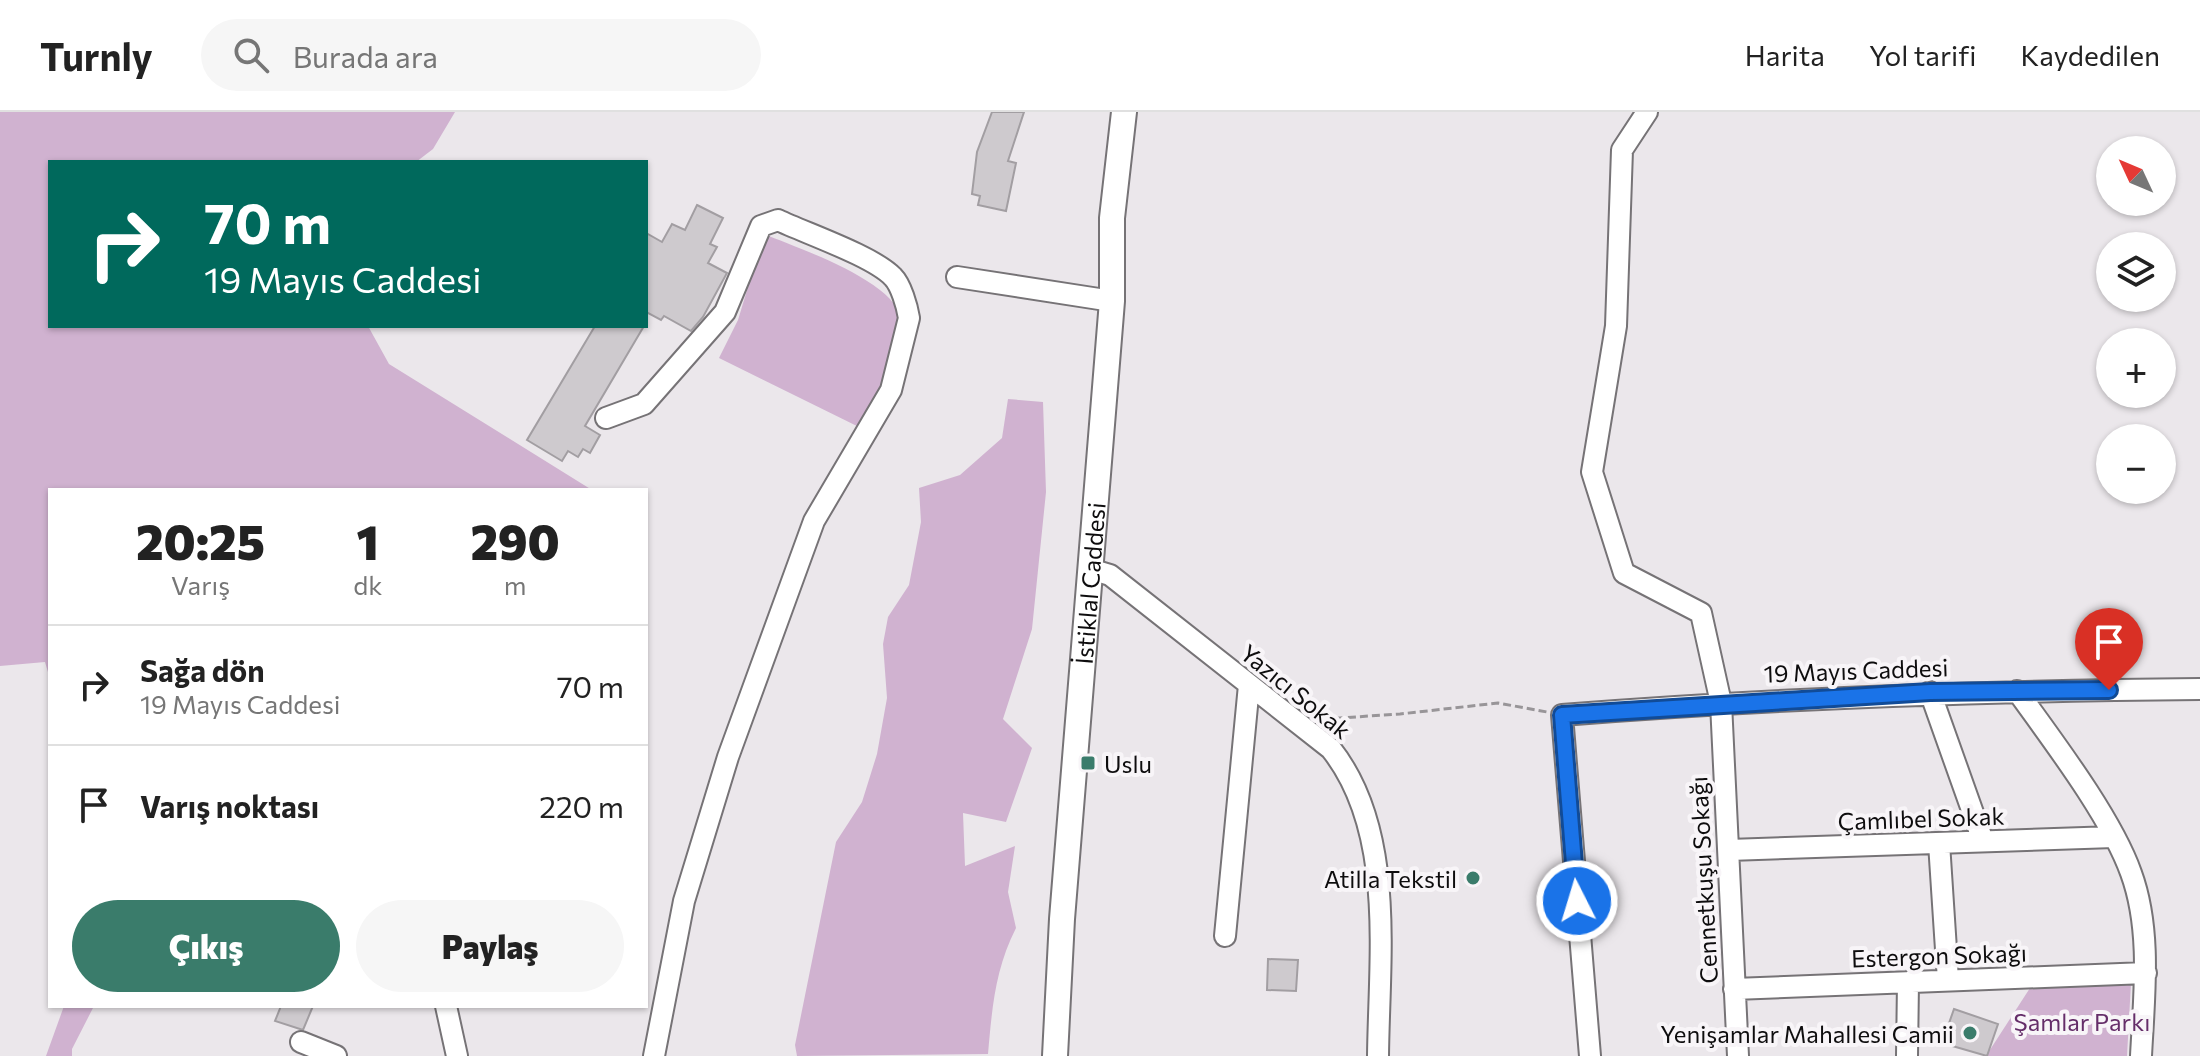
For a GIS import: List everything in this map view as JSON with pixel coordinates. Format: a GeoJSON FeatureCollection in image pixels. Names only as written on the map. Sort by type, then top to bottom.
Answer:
{"type":"FeatureCollection","features":[{"type":"Feature","properties":{"kind":"main road","name":"İstiklal Caddesi"},"geometry":{"type":"LineString","coordinates":[[1055,1056],[1062,919],[1112,301],[1112,218],[1124,112]]}},
{"type":"Feature","properties":{"kind":"street","name":"Cennetkuşu Sokağı"},"geometry":{"type":"LineString","coordinates":[[1647,112],[1622,150],[1616,326],[1592,472],[1624,573],[1701,613],[1721,703],[1738,1056]]}},
{"type":"Feature","properties":{"kind":"street"},"geometry":{"type":"LineString","coordinates":[[606,418],[644,404],[725,312],[761,226],[778,220],[869,262],[893,277],[909,318],[891,390],[814,521],[783,599],[728,757],[684,901],[654,1056]]}},
{"type":"Feature","properties":{"kind":"street"},"geometry":{"type":"LineString","coordinates":[[957,277],[1112,301]]}},
{"type":"Feature","properties":{"kind":"street","name":"Yazıcı Sokak"},"geometry":{"type":"LineString","coordinates":[[1090,569],[1110,575],[1331,749],[1347,769],[1378,863],[1378,1056]]}},
{"type":"Feature","properties":{"kind":"street"},"geometry":{"type":"LineString","coordinates":[[1225,936],[1249,685]]}},
{"type":"Feature","properties":{"kind":"street","name":"19 Mayıs Caddesi"},"geometry":{"type":"LineString","coordinates":[[1562,715],[1930,692],[2200,689]]}},
{"type":"Feature","properties":{"kind":"street"},"geometry":{"type":"LineString","coordinates":[[2017,691],[2114,837],[2132,874],[2146,973],[2141,1056]]}},
{"type":"Feature","properties":{"kind":"street"},"geometry":{"type":"LineString","coordinates":[[1930,692],[1983,841]]}},
{"type":"Feature","properties":{"kind":"street"},"geometry":{"type":"LineString","coordinates":[[1562,715],[1590,1056]]}},
{"type":"Feature","properties":{"kind":"street","name":"Çamlıbel Sokak"},"geometry":{"type":"LineString","coordinates":[[1729,850],[2114,837]]}},
{"type":"Feature","properties":{"kind":"street"},"geometry":{"type":"LineString","coordinates":[[1939,843],[1948,980]]}},
{"type":"Feature","properties":{"kind":"street","name":"Estergon Sokağı"},"geometry":{"type":"LineString","coordinates":[[1734,989],[2146,973]]}},
{"type":"Feature","properties":{"kind":"street"},"geometry":{"type":"LineString","coordinates":[[1907,1056],[1908,982]]}},
{"type":"Feature","properties":{"kind":"street"},"geometry":{"type":"LineString","coordinates":[[441,1010],[457,1056]]}},
{"type":"Feature","properties":{"kind":"street"},"geometry":{"type":"LineString","coordinates":[[301,1042],[336,1056]]}},
{"type":"Feature","properties":{"kind":"path"},"geometry":{"type":"LineString","coordinates":[[1324,719],[1498,703],[1562,715]]}},
{"type":"Feature","properties":{"kind":"green space"},"geometry":{"type":"Polygon","coordinates":[[[0,112],[455,112],[433,149],[419,160],[48,160],[48,328],[369,328],[389,364],[589,488],[48,488],[48,672],[45,662],[0,666],[0,112]]]}},
{"type":"Feature","properties":{"kind":"green space"},"geometry":{"type":"Polygon","coordinates":[[[764,234],[823,258],[868,281],[886,295],[898,310],[901,337],[865,430],[719,358],[738,320],[764,234]]]}},
{"type":"Feature","properties":{"kind":"green space"},"geometry":{"type":"Polygon","coordinates":[[[1008,399],[1043,402],[1046,492],[1032,629],[1003,719],[1032,748],[1006,822],[963,813],[965,866],[1015,846],[1008,892],[1016,928],[999,974],[988,1054],[797,1056],[795,1045],[836,842],[862,802],[877,754],[887,698],[883,644],[888,617],[909,585],[921,522],[919,488],[960,475],[1002,438],[1008,399]]]}},
{"type":"Feature","properties":{"kind":"green space","name":"Şamlar Parkı"},"geometry":{"type":"Polygon","coordinates":[[[2131,983],[2127,1056],[1986,1056],[2030,988],[2131,983]]]}},
{"type":"Feature","properties":{"kind":"green space"},"geometry":{"type":"Polygon","coordinates":[[[63,1008],[93,1008],[72,1049],[72,1056],[46,1056],[63,1008]]]}},
{"type":"Feature","properties":{"kind":"building"},"geometry":{"type":"Polygon","coordinates":[[[992,112],[1024,112],[1008,161],[1016,163],[1006,211],[978,205],[980,196],[972,194],[977,152],[992,112]]]}},
{"type":"Feature","properties":{"kind":"building"},"geometry":{"type":"Polygon","coordinates":[[[697,205],[723,218],[710,244],[717,247],[708,263],[727,273],[703,317],[691,331],[664,316],[661,320],[648,313],[648,234],[662,242],[672,224],[685,230],[697,205]]]}},
{"type":"Feature","properties":{"kind":"building"},"geometry":{"type":"Polygon","coordinates":[[[594,328],[643,328],[585,426],[600,435],[590,453],[583,449],[578,457],[568,451],[562,461],[527,440],[594,328]]]}},
{"type":"Feature","properties":{"kind":"building"},"geometry":{"type":"Polygon","coordinates":[[[1268,959],[1298,960],[1296,991],[1267,990],[1268,959]]]}},
{"type":"Feature","properties":{"kind":"building"},"geometry":{"type":"Polygon","coordinates":[[[280,1008],[312,1008],[303,1030],[275,1021],[280,1008]]]}},
{"type":"Feature","properties":{"kind":"building","name":"Yenişamlar Mahallesi Camii"},"geometry":{"type":"Polygon","coordinates":[[[1954,1009],[1998,1024],[1987,1056],[1942,1043],[1954,1009]]]}},
{"type":"Feature","properties":{"kind":"place","name":"Uslu"},"geometry":{"type":"Point","coordinates":[1088,763]}},
{"type":"Feature","properties":{"kind":"place","name":"Atilla Tekstil"},"geometry":{"type":"Point","coordinates":[1473,878]}},
{"type":"Feature","properties":{"kind":"place","name":"Yenişamlar Mahallesi Camii"},"geometry":{"type":"Point","coordinates":[1970,1033]}},
{"type":"Feature","properties":{"kind":"route"},"geometry":{"type":"LineString","coordinates":[[1577,901],[1562,715],[1930,692],[2109,690]]}}]}
